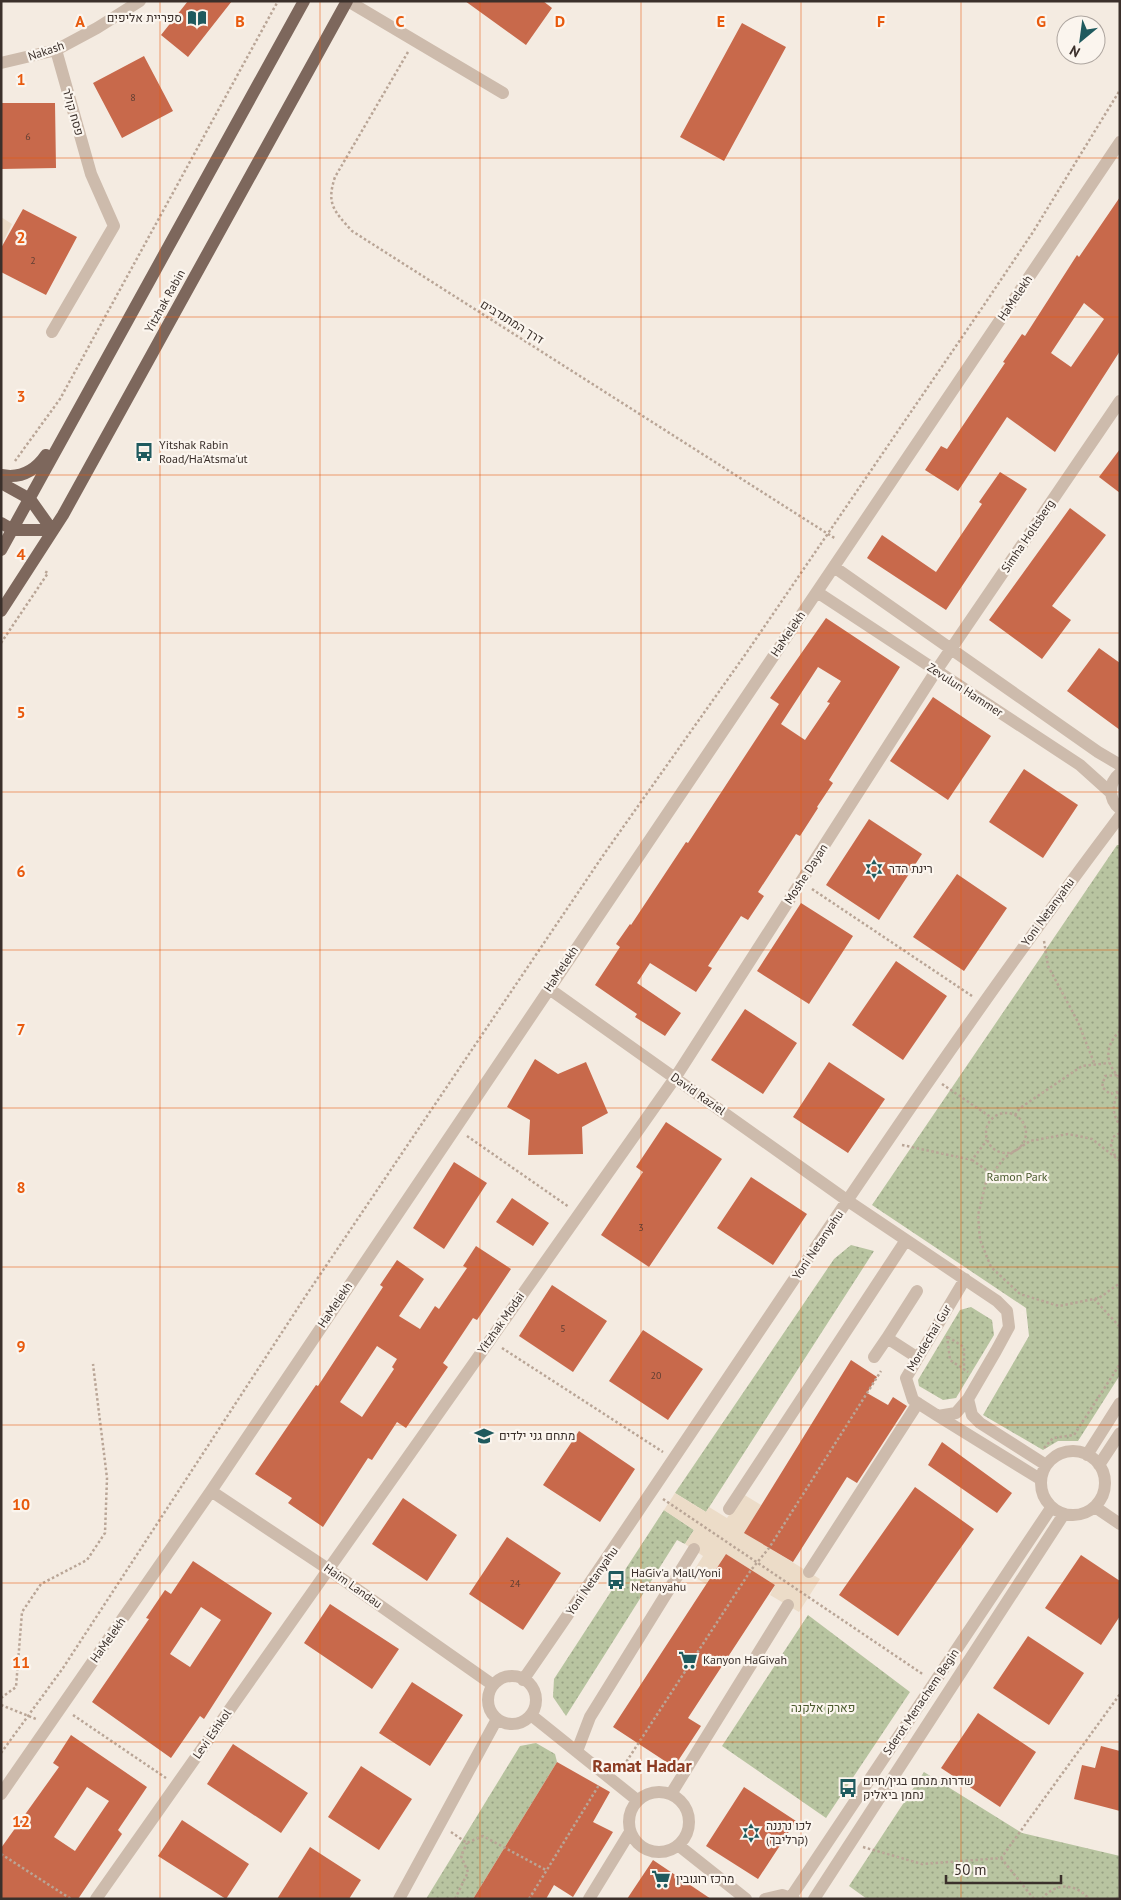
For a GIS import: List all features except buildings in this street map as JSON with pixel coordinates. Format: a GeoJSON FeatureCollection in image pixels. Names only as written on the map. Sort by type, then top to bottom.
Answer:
{"type":"FeatureCollection","features":[{"type":"Feature","properties":{"kind":"main road","name":"Yitzhak Rabin"},"geometry":{"type":"LineString","coordinates":[[1,550],[304,1]]}},
{"type":"Feature","properties":{"kind":"main road","name":"Yitzhak Rabin"},"geometry":{"type":"LineString","coordinates":[[1,611],[52,530],[347,1]]}},
{"type":"Feature","properties":{"kind":"main road"},"geometry":{"type":"LineString","coordinates":[[4,479],[36,469],[68,428]]}},
{"type":"Feature","properties":{"kind":"main road"},"geometry":{"type":"LineString","coordinates":[[4,479],[30,500],[52,530]]}},
{"type":"Feature","properties":{"kind":"main road"},"geometry":{"type":"LineString","coordinates":[[1,523],[13,530],[52,530]]}},
{"type":"Feature","properties":{"kind":"street","name":"Nakash"},"geometry":{"type":"LineString","coordinates":[[1,63],[56,50],[97,28],[140,1]]}},
{"type":"Feature","properties":{"kind":"street"},"geometry":{"type":"LineString","coordinates":[[347,1],[502,93]]}},
{"type":"Feature","properties":{"kind":"street","name":"פסח קולר"},"geometry":{"type":"LineString","coordinates":[[52,332],[114,226],[91,174],[56,50]]}},
{"type":"Feature","properties":{"kind":"street","name":"HaMelekh"},"geometry":{"type":"LineString","coordinates":[[1,1794],[211,1491],[548,988],[848,547],[1120,142]]}},
{"type":"Feature","properties":{"kind":"street","name":"Simha Holtsberg"},"geometry":{"type":"LineString","coordinates":[[936,670],[1120,401]]}},
{"type":"Feature","properties":{"kind":"street","name":"Zevulun Hammer"},"geometry":{"type":"LineString","coordinates":[[834,567],[1098,752],[1120,765]]}},
{"type":"Feature","properties":{"kind":"street","name":"Zevulun Hammer"},"geometry":{"type":"LineString","coordinates":[[817,592],[1080,765],[1110,792],[1112,800],[1120,809]]}},
{"type":"Feature","properties":{"kind":"street","name":"Moshe Dayan"},"geometry":{"type":"LineString","coordinates":[[675,1078],[936,670]]}},
{"type":"Feature","properties":{"kind":"street"},"geometry":{"type":"LineString","coordinates":[[1110,792],[1114,779],[1120,773]]}},
{"type":"Feature","properties":{"kind":"street","name":"Yoni Netanyahu"},"geometry":{"type":"LineString","coordinates":[[523,1680],[675,1460],[932,1078],[1042,920],[1120,816]]}},
{"type":"Feature","properties":{"kind":"street","name":"David Raziel"},"geometry":{"type":"LineString","coordinates":[[548,988],[848,1201]]}},
{"type":"Feature","properties":{"kind":"street","name":"Yitzhak Modai"},"geometry":{"type":"LineString","coordinates":[[328,1569],[675,1078]]}},
{"type":"Feature","properties":{"kind":"street"},"geometry":{"type":"LineString","coordinates":[[848,1201],[965,1279],[1008,1311],[1009,1326],[968,1399],[956,1413],[938,1416]]}},
{"type":"Feature","properties":{"kind":"street"},"geometry":{"type":"LineString","coordinates":[[729,1509],[906,1240]]}},
{"type":"Feature","properties":{"kind":"street","name":"Mordechai Gur"},"geometry":{"type":"LineString","coordinates":[[918,1403],[913,1400],[906,1378],[965,1279]]}},
{"type":"Feature","properties":{"kind":"street"},"geometry":{"type":"LineString","coordinates":[[874,1357],[917,1291]]}},
{"type":"Feature","properties":{"kind":"street"},"geometry":{"type":"LineString","coordinates":[[887,1338],[918,1358]]}},
{"type":"Feature","properties":{"kind":"street"},"geometry":{"type":"LineString","coordinates":[[968,1399],[972,1415],[980,1423],[1041,1462]]}},
{"type":"Feature","properties":{"kind":"street"},"geometry":{"type":"LineString","coordinates":[[809,1572],[918,1403],[1040,1479]]}},
{"type":"Feature","properties":{"kind":"street"},"geometry":{"type":"LineString","coordinates":[[1087,1455],[1120,1403]]}},
{"type":"Feature","properties":{"kind":"street"},"geometry":{"type":"LineString","coordinates":[[1099,1465],[1120,1434]]}},
{"type":"Feature","properties":{"kind":"street"},"geometry":{"type":"LineString","coordinates":[[1069,1451],[1087,1455],[1099,1465],[1103,1473],[1104,1491],[1095,1507],[1086,1513],[1075,1516],[1064,1514],[1052,1508],[1041,1490],[1041,1462],[1069,1451]]}},
{"type":"Feature","properties":{"kind":"street","name":"Haim Landau"},"geometry":{"type":"LineString","coordinates":[[211,1491],[328,1569],[493,1685]]}},
{"type":"Feature","properties":{"kind":"street"},"geometry":{"type":"LineString","coordinates":[[1095,1507],[1120,1524]]}},
{"type":"Feature","properties":{"kind":"street","name":"Sderot Menachem Begin"},"geometry":{"type":"LineString","coordinates":[[793,1898],[1052,1508]]}},
{"type":"Feature","properties":{"kind":"street","name":"Sderot Menachem Begin"},"geometry":{"type":"LineString","coordinates":[[814,1899],[1064,1514]]}},
{"type":"Feature","properties":{"kind":"street"},"geometry":{"type":"LineString","coordinates":[[576,1751],[590,1717],[694,1549]]}},
{"type":"Feature","properties":{"kind":"street","name":"Levi Eshkol"},"geometry":{"type":"LineString","coordinates":[[96,1899],[328,1569]]}},
{"type":"Feature","properties":{"kind":"street"},"geometry":{"type":"LineString","coordinates":[[671,1794],[788,1605]]}},
{"type":"Feature","properties":{"kind":"street"},"geometry":{"type":"LineString","coordinates":[[507,1677],[523,1680],[534,1691],[536,1699],[530,1715],[520,1722],[512,1724],[497,1718],[489,1708],[488,1700],[493,1685],[507,1677]]}},
{"type":"Feature","properties":{"kind":"street"},"geometry":{"type":"LineString","coordinates":[[530,1715],[637,1800]]}},
{"type":"Feature","properties":{"kind":"street"},"geometry":{"type":"LineString","coordinates":[[399,1899],[497,1718]]}},
{"type":"Feature","properties":{"kind":"street"},"geometry":{"type":"LineString","coordinates":[[589,1899],[630,1832],[629,1815],[637,1800],[653,1792],[671,1794],[686,1807],[689,1817],[689,1828],[685,1837],[678,1845],[660,1852],[651,1851],[642,1847],[630,1832]]}},
{"type":"Feature","properties":{"kind":"street"},"geometry":{"type":"LineString","coordinates":[[678,1845],[746,1899]]}},
{"type":"Feature","properties":{"kind":"street"},"geometry":{"type":"LineString","coordinates":[[766,1899],[782,1895],[793,1898]]}},
{"type":"Feature","properties":{"kind":"path"},"geometry":{"type":"LineString","coordinates":[[4,479],[15,460],[60,399],[278,1]]}},
{"type":"Feature","properties":{"kind":"path","name":"דרך המתנדבים"},"geometry":{"type":"LineString","coordinates":[[415,41],[335,177],[329,196],[336,214],[352,231],[848,547]]}},
{"type":"Feature","properties":{"kind":"path"},"geometry":{"type":"LineString","coordinates":[[1,1753],[68,1660],[307,1294],[464,1062],[1028,240],[1120,90]]}},
{"type":"Feature","properties":{"kind":"path"},"geometry":{"type":"LineString","coordinates":[[1,643],[48,573]]}},
{"type":"Feature","properties":{"kind":"path"},"geometry":{"type":"LineString","coordinates":[[801,881],[984,1004]]}},
{"type":"Feature","properties":{"kind":"path"},"geometry":{"type":"LineString","coordinates":[[1042,920],[1048,966],[1078,1022],[1095,1065]]}},
{"type":"Feature","properties":{"kind":"path"},"geometry":{"type":"LineString","coordinates":[[1119,1078],[1109,1063],[1109,1045],[1120,1031]]}},
{"type":"Feature","properties":{"kind":"path"},"geometry":{"type":"LineString","coordinates":[[1015,1115],[1020,1108],[1082,1066],[1109,1063]]}},
{"type":"Feature","properties":{"kind":"path"},"geometry":{"type":"LineString","coordinates":[[1119,1078],[1109,1075],[1102,1083],[1106,1093],[1114,1094],[1120,1091]]}},
{"type":"Feature","properties":{"kind":"path"},"geometry":{"type":"LineString","coordinates":[[932,1078],[992,1118]]}},
{"type":"Feature","properties":{"kind":"path"},"geometry":{"type":"LineString","coordinates":[[1120,1091],[1113,1106],[1114,1114],[1120,1125]]}},
{"type":"Feature","properties":{"kind":"path"},"geometry":{"type":"LineString","coordinates":[[1004,1113],[1015,1115],[1021,1119],[1026,1129],[1023,1144],[1017,1150],[1004,1153],[996,1150],[987,1140],[986,1132],[992,1118],[1004,1113]]}},
{"type":"Feature","properties":{"kind":"path"},"geometry":{"type":"LineString","coordinates":[[454,1128],[579,1213]]}},
{"type":"Feature","properties":{"kind":"path"},"geometry":{"type":"LineString","coordinates":[[1116,1158],[1111,1145],[1113,1137],[1120,1133]]}},
{"type":"Feature","properties":{"kind":"path"},"geometry":{"type":"LineString","coordinates":[[1120,1160],[1092,1139],[1068,1134],[1030,1141],[1004,1158],[986,1182],[978,1215],[980,1240],[992,1267],[1020,1294],[1059,1306],[1099,1298],[1120,1283]]}},
{"type":"Feature","properties":{"kind":"path"},"geometry":{"type":"LineString","coordinates":[[972,1160],[987,1140]]}},
{"type":"Feature","properties":{"kind":"path"},"geometry":{"type":"LineString","coordinates":[[888,1142],[972,1160],[992,1174]]}},
{"type":"Feature","properties":{"kind":"path"},"geometry":{"type":"LineString","coordinates":[[1094,1299],[1120,1327]]}},
{"type":"Feature","properties":{"kind":"path"},"geometry":{"type":"LineString","coordinates":[[935,1328],[964,1347],[964,1369]]}},
{"type":"Feature","properties":{"kind":"path"},"geometry":{"type":"LineString","coordinates":[[948,1337],[950,1360],[980,1380]]}},
{"type":"Feature","properties":{"kind":"path"},"geometry":{"type":"LineString","coordinates":[[490,1340],[675,1460]]}},
{"type":"Feature","properties":{"kind":"path"},"geometry":{"type":"LineString","coordinates":[[1,1698],[16,1687],[22,1612],[41,1584],[87,1560],[105,1533],[107,1478],[93,1364]]}},
{"type":"Feature","properties":{"kind":"path"},"geometry":{"type":"LineString","coordinates":[[1041,1462],[1053,1438],[1074,1435],[1120,1364]]}},
{"type":"Feature","properties":{"kind":"path"},"geometry":{"type":"LineString","coordinates":[[528,1899],[546,1870],[769,1548],[881,1371]]}},
{"type":"Feature","properties":{"kind":"path"},"geometry":{"type":"LineString","coordinates":[[653,1492],[934,1683]]}},
{"type":"Feature","properties":{"kind":"path"},"geometry":{"type":"LineString","coordinates":[[849,1843],[922,1864],[1001,1858],[1120,1694]]}},
{"type":"Feature","properties":{"kind":"path"},"geometry":{"type":"LineString","coordinates":[[1,1705],[49,1725]]}},
{"type":"Feature","properties":{"kind":"path"},"geometry":{"type":"LineString","coordinates":[[61,1708],[176,1785]]}},
{"type":"Feature","properties":{"kind":"path"},"geometry":{"type":"LineString","coordinates":[[439,1825],[467,1843]]}},
{"type":"Feature","properties":{"kind":"path"},"geometry":{"type":"LineString","coordinates":[[455,1899],[468,1872],[461,1856],[467,1843],[483,1836],[546,1870]]}},
{"type":"Feature","properties":{"kind":"path"},"geometry":{"type":"LineString","coordinates":[[1,1854],[71,1899]]}},
{"type":"Feature","properties":{"kind":"path"},"geometry":{"type":"LineString","coordinates":[[1001,1858],[1034,1899]]}},
{"type":"Feature","properties":{"kind":"path"},"geometry":{"type":"LineString","coordinates":[[1042,1899],[1050,1891],[1068,1886],[1077,1888],[1089,1899]]}},
{"type":"Feature","properties":{"kind":"green space","name":"Ramon Park"},"geometry":{"type":"Polygon","coordinates":[[[1117,845],[1120,845],[1120,1375],[1078,1441],[1058,1441],[1043,1450],[983,1415],[1029,1336],[1026,1308],[872,1205],[1117,845]]]}},
{"type":"Feature","properties":{"kind":"green space"},"geometry":{"type":"Polygon","coordinates":[[[851,1245],[874,1251],[706,1512],[675,1493],[834,1259],[851,1245]]]}},
{"type":"Feature","properties":{"kind":"green space"},"geometry":{"type":"Polygon","coordinates":[[[971,1307],[992,1320],[994,1335],[956,1398],[943,1400],[919,1386],[918,1380],[960,1310],[971,1307]]]}},
{"type":"Feature","properties":{"kind":"green space"},"geometry":{"type":"Polygon","coordinates":[[[664,1510],[694,1530],[685,1544],[677,1540],[566,1716],[553,1697],[554,1679],[664,1510]]]}},
{"type":"Feature","properties":{"kind":"green space","name":"פארק אלקנה"},"geometry":{"type":"Polygon","coordinates":[[[808,1615],[910,1692],[826,1818],[722,1746],[808,1615]]]}},
{"type":"Feature","properties":{"kind":"green space"},"geometry":{"type":"Polygon","coordinates":[[[536,1743],[555,1754],[557,1762],[473,1899],[426,1899],[520,1746],[536,1743]]]}},
{"type":"Feature","properties":{"kind":"green space"},"geometry":{"type":"Polygon","coordinates":[[[924,1772],[1022,1833],[1120,1856],[1120,1899],[867,1899],[849,1886],[924,1772]]]}},
{"type":"Feature","properties":{"kind":"shaded area"},"geometry":{"type":"Polygon","coordinates":[[[1,217],[12,224],[1,246],[1,217]]]}},
{"type":"Feature","properties":{"kind":"shaded area"},"geometry":{"type":"Polygon","coordinates":[[[675,1493],[706,1512],[709,1507],[727,1518],[743,1494],[761,1505],[745,1533],[820,1579],[799,1612],[770,1595],[775,1585],[726,1554],[706,1584],[691,1575],[703,1556],[685,1544],[694,1530],[664,1510],[675,1493]]]}},
{"type":"Feature","properties":{"kind":"place","name":"ספריית אליפים"},"geometry":{"type":"Point","coordinates":[197,18]}},
{"type":"Feature","properties":{"kind":"place","name":"Yitshak Rabin Road/Ha'Atsma'ut"},"geometry":{"type":"Point","coordinates":[144,452]}},
{"type":"Feature","properties":{"kind":"place","name":"רינת הדר"},"geometry":{"type":"Point","coordinates":[874,869]}},
{"type":"Feature","properties":{"kind":"place","name":"מתחם גני ילדים"},"geometry":{"type":"Point","coordinates":[484,1436]}},
{"type":"Feature","properties":{"kind":"place","name":"HaGiv'a Mall/Yoni Netanyahu"},"geometry":{"type":"Point","coordinates":[616,1580]}},
{"type":"Feature","properties":{"kind":"place","name":"Kanyon HaGivah"},"geometry":{"type":"Point","coordinates":[688,1660]}},
{"type":"Feature","properties":{"kind":"place","name":"שדרות מנחם בגין/חיים נחמן ביאליק"},"geometry":{"type":"Point","coordinates":[848,1788]}},
{"type":"Feature","properties":{"kind":"place","name":"לכו נרננה (קרליבך)"},"geometry":{"type":"Point","coordinates":[751,1833]}},
{"type":"Feature","properties":{"kind":"place","name":"מרכז רוגובין"},"geometry":{"type":"Point","coordinates":[661,1879]}},
{"type":"Feature","properties":{"kind":"district","name":"Ramat Hadar"},"geometry":{"type":"Point","coordinates":[642,1766]}}]}
